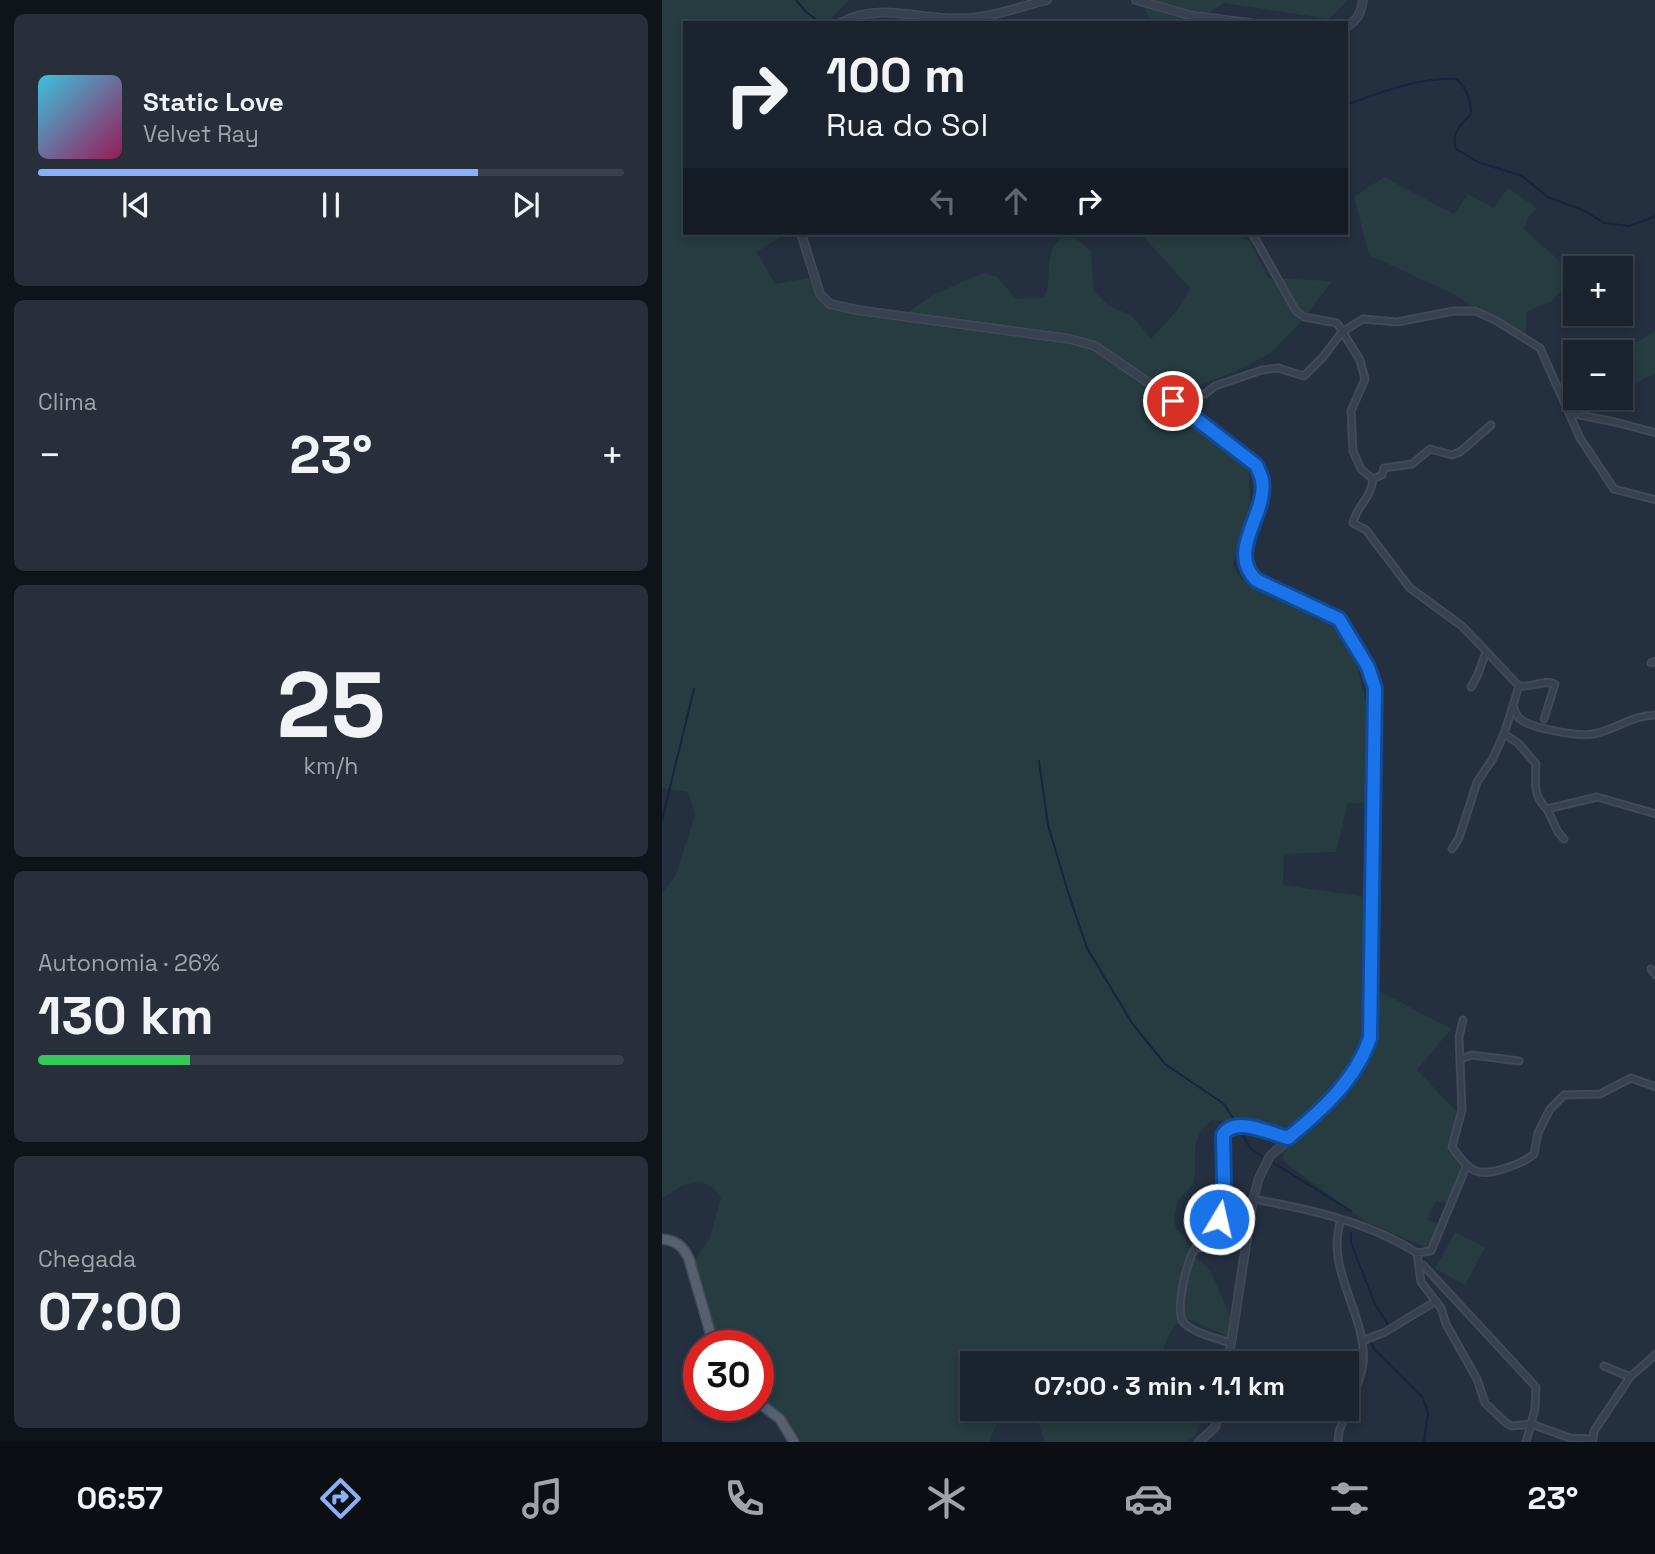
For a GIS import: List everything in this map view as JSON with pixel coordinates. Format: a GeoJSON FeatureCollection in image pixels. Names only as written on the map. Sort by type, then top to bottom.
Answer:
{"type":"FeatureCollection","features":[{"type":"Feature","properties":{"kind":"main road"},"geometry":{"type":"LineString","coordinates":[[662,1239],[671,1240],[684,1248],[709,1330]]}},
{"type":"Feature","properties":{"kind":"main road"},"geometry":{"type":"LineString","coordinates":[[774,1414],[780,1419],[794,1442]]}},
{"type":"Feature","properties":{"kind":"street"},"geometry":{"type":"LineString","coordinates":[[842,21],[873,5],[906,6],[971,19],[1046,0]]}},
{"type":"Feature","properties":{"kind":"street"},"geometry":{"type":"LineString","coordinates":[[1136,0],[1193,16],[1234,21]]}},
{"type":"Feature","properties":{"kind":"street"},"geometry":{"type":"LineString","coordinates":[[1348,26],[1356,22],[1363,0]]}},
{"type":"Feature","properties":{"kind":"street"},"geometry":{"type":"LineString","coordinates":[[802,235],[820,294],[830,303],[857,310],[1070,339],[1095,346],[1152,385],[1256,465],[1262,478],[1262,493],[1244,549],[1249,573],[1256,580],[1339,619],[1368,667],[1375,688],[1370,1038],[1364,1056],[1328,1105],[1270,1156],[1259,1178],[1253,1199],[1230,1351]]}},
{"type":"Feature","properties":{"kind":"street"},"geometry":{"type":"LineString","coordinates":[[1253,235],[1296,311],[1304,317],[1337,323],[1360,359],[1366,379],[1351,411],[1353,450],[1361,469],[1373,479]]}},
{"type":"Feature","properties":{"kind":"street"},"geometry":{"type":"LineString","coordinates":[[1152,385],[1164,384],[1195,394],[1204,394],[1215,386],[1262,370],[1278,368],[1304,376],[1323,358],[1342,332],[1363,319],[1397,322],[1454,311],[1475,311],[1540,348],[1580,438],[1614,489],[1655,500]]}},
{"type":"Feature","properties":{"kind":"street"},"geometry":{"type":"LineString","coordinates":[[1570,413],[1655,433]]}},
{"type":"Feature","properties":{"kind":"street"},"geometry":{"type":"LineString","coordinates":[[1373,479],[1382,475],[1384,468],[1412,464],[1430,449],[1452,455],[1461,452],[1491,425]]}},
{"type":"Feature","properties":{"kind":"street"},"geometry":{"type":"LineString","coordinates":[[1373,479],[1372,491],[1355,514],[1353,523],[1366,530],[1410,588],[1462,626],[1519,686],[1527,687],[1550,681],[1555,684],[1544,719]]}},
{"type":"Feature","properties":{"kind":"street"},"geometry":{"type":"LineString","coordinates":[[1470,687],[1486,652]]}},
{"type":"Feature","properties":{"kind":"street"},"geometry":{"type":"LineString","coordinates":[[1452,849],[1459,838],[1477,782],[1492,760],[1504,734],[1519,686]]}},
{"type":"Feature","properties":{"kind":"street"},"geometry":{"type":"LineString","coordinates":[[1513,708],[1520,719],[1531,724],[1583,735],[1596,734],[1633,718],[1655,715]]}},
{"type":"Feature","properties":{"kind":"street"},"geometry":{"type":"LineString","coordinates":[[1504,734],[1518,743],[1536,764],[1535,790],[1539,802],[1547,809],[1564,839]]}},
{"type":"Feature","properties":{"kind":"street"},"geometry":{"type":"LineString","coordinates":[[1547,809],[1597,797],[1655,814]]}},
{"type":"Feature","properties":{"kind":"street"},"geometry":{"type":"LineString","coordinates":[[1651,969],[1655,975]]}},
{"type":"Feature","properties":{"kind":"street"},"geometry":{"type":"LineString","coordinates":[[1462,1020],[1459,1037],[1462,1110],[1452,1147],[1466,1167],[1476,1172],[1489,1174],[1527,1161],[1534,1154],[1538,1133],[1550,1109],[1564,1096],[1600,1094],[1631,1077],[1655,1087]]}},
{"type":"Feature","properties":{"kind":"street"},"geometry":{"type":"LineString","coordinates":[[1461,1059],[1472,1055],[1519,1061]]}},
{"type":"Feature","properties":{"kind":"street"},"geometry":{"type":"LineString","coordinates":[[1231,1343],[1185,1323],[1180,1314],[1184,1281],[1192,1252],[1196,1247],[1205,1248],[1211,1245],[1219,1219],[1224,1182],[1223,1135],[1226,1129],[1239,1125],[1288,1138]]}},
{"type":"Feature","properties":{"kind":"street"},"geometry":{"type":"LineString","coordinates":[[1253,1199],[1341,1220],[1395,1239],[1417,1253],[1431,1251],[1466,1167]]}},
{"type":"Feature","properties":{"kind":"street"},"geometry":{"type":"LineString","coordinates":[[1338,1442],[1339,1431],[1363,1365],[1362,1342],[1335,1250],[1341,1220]]}},
{"type":"Feature","properties":{"kind":"street"},"geometry":{"type":"LineString","coordinates":[[1417,1253],[1421,1282],[1436,1301],[1477,1379],[1485,1403],[1512,1426],[1531,1424],[1570,1438],[1593,1440],[1594,1431],[1630,1377],[1655,1354]]}},
{"type":"Feature","properties":{"kind":"street"},"geometry":{"type":"LineString","coordinates":[[1423,1265],[1531,1380],[1537,1394],[1526,1442]]}},
{"type":"Feature","properties":{"kind":"street"},"geometry":{"type":"LineString","coordinates":[[1362,1342],[1409,1319],[1436,1301]]}},
{"type":"Feature","properties":{"kind":"street"},"geometry":{"type":"LineString","coordinates":[[1604,1366],[1630,1377]]}},
{"type":"Feature","properties":{"kind":"street"},"geometry":{"type":"LineString","coordinates":[[1199,1442],[1215,1427],[1217,1421]]}},
{"type":"Feature","properties":{"kind":"green space"},"geometry":{"type":"Polygon","coordinates":[[[662,0],[849,0],[829,21],[683,21],[683,235],[783,235],[757,252],[775,284],[809,278],[814,292],[824,305],[863,314],[903,316],[934,294],[983,273],[998,277],[1018,299],[1044,297],[1051,252],[1061,239],[1074,237],[1091,251],[1094,292],[1109,305],[1133,317],[1151,339],[1179,308],[1190,288],[1142,235],[1240,235],[1250,241],[1268,278],[1332,281],[1301,322],[1271,353],[1236,371],[1197,386],[1159,379],[1144,390],[1249,470],[1250,508],[1233,564],[1239,576],[1248,584],[1329,621],[1354,653],[1370,720],[1366,803],[1348,803],[1336,852],[1284,854],[1283,885],[1367,897],[1363,982],[1451,1029],[1417,1070],[1458,1113],[1450,1147],[1464,1166],[1448,1204],[1436,1201],[1427,1219],[1440,1225],[1430,1249],[1366,1222],[1288,1165],[1278,1137],[1269,1129],[1212,1120],[1199,1136],[1195,1151],[1193,1185],[1178,1200],[1174,1219],[1176,1228],[1185,1238],[1193,1255],[1210,1270],[1232,1320],[1229,1337],[1191,1320],[1182,1319],[1167,1339],[1163,1351],[960,1351],[960,1421],[1004,1421],[996,1425],[989,1442],[800,1442],[774,1408],[774,1330],[715,1330],[695,1260],[710,1237],[721,1198],[708,1185],[700,1182],[685,1185],[662,1199],[662,893],[675,877],[695,815],[688,792],[662,788],[662,0]]]}},
{"type":"Feature","properties":{"kind":"green space"},"geometry":{"type":"Polygon","coordinates":[[[1141,0],[1348,0],[1329,19],[1224,3],[1198,21],[1150,21],[1141,0]]]}},
{"type":"Feature","properties":{"kind":"green space"},"geometry":{"type":"Polygon","coordinates":[[[1384,177],[1454,214],[1468,194],[1494,208],[1508,188],[1537,208],[1529,216],[1524,229],[1563,264],[1563,289],[1552,301],[1527,311],[1525,339],[1455,295],[1369,255],[1354,197],[1384,177]]]}},
{"type":"Feature","properties":{"kind":"green space"},"geometry":{"type":"Polygon","coordinates":[[[1655,331],[1655,373],[1633,385],[1633,345],[1655,331]]]}},
{"type":"Feature","properties":{"kind":"green space"},"geometry":{"type":"Polygon","coordinates":[[[1455,1232],[1485,1248],[1465,1285],[1435,1269],[1455,1232]]]}},
{"type":"Feature","properties":{"kind":"green space"},"geometry":{"type":"Polygon","coordinates":[[[1030,1421],[1198,1421],[1200,1424],[1195,1436],[1187,1442],[1045,1442],[1039,1424],[1030,1421]]]}},
{"type":"Feature","properties":{"kind":"waterway"},"geometry":{"type":"LineString","coordinates":[[796,0],[818,21]]}},
{"type":"Feature","properties":{"kind":"waterway"},"geometry":{"type":"LineString","coordinates":[[1348,104],[1415,83],[1457,79],[1468,95],[1471,114],[1456,134],[1456,149],[1478,162],[1522,176],[1548,197],[1585,211],[1604,223],[1629,226],[1656,216]]}},
{"type":"Feature","properties":{"kind":"waterway"},"geometry":{"type":"LineString","coordinates":[[662,820],[694,689]]}},
{"type":"Feature","properties":{"kind":"waterway"},"geometry":{"type":"LineString","coordinates":[[1039,761],[1048,825],[1087,948],[1132,1023],[1165,1064],[1224,1104],[1235,1121]]}},
{"type":"Feature","properties":{"kind":"waterway"},"geometry":{"type":"LineString","coordinates":[[1239,1129],[1251,1149],[1262,1156]]}},
{"type":"Feature","properties":{"kind":"waterway"},"geometry":{"type":"LineString","coordinates":[[1272,1162],[1351,1211]]}},
{"type":"Feature","properties":{"kind":"waterway"},"geometry":{"type":"LineString","coordinates":[[1351,1233],[1351,1243],[1375,1304],[1389,1326],[1369,1335]]}},
{"type":"Feature","properties":{"kind":"waterway"},"geometry":{"type":"LineString","coordinates":[[1371,1342],[1374,1349],[1423,1398],[1428,1413],[1424,1442]]}},
{"type":"Feature","properties":{"kind":"route"},"geometry":{"type":"LineString","coordinates":[[1173,401],[1256,465],[1262,478],[1262,493],[1244,549],[1249,573],[1256,580],[1339,619],[1368,667],[1375,688],[1370,1038],[1364,1056],[1328,1105],[1288,1138],[1239,1125],[1226,1129],[1223,1135],[1224,1182],[1219,1219]]}}]}
